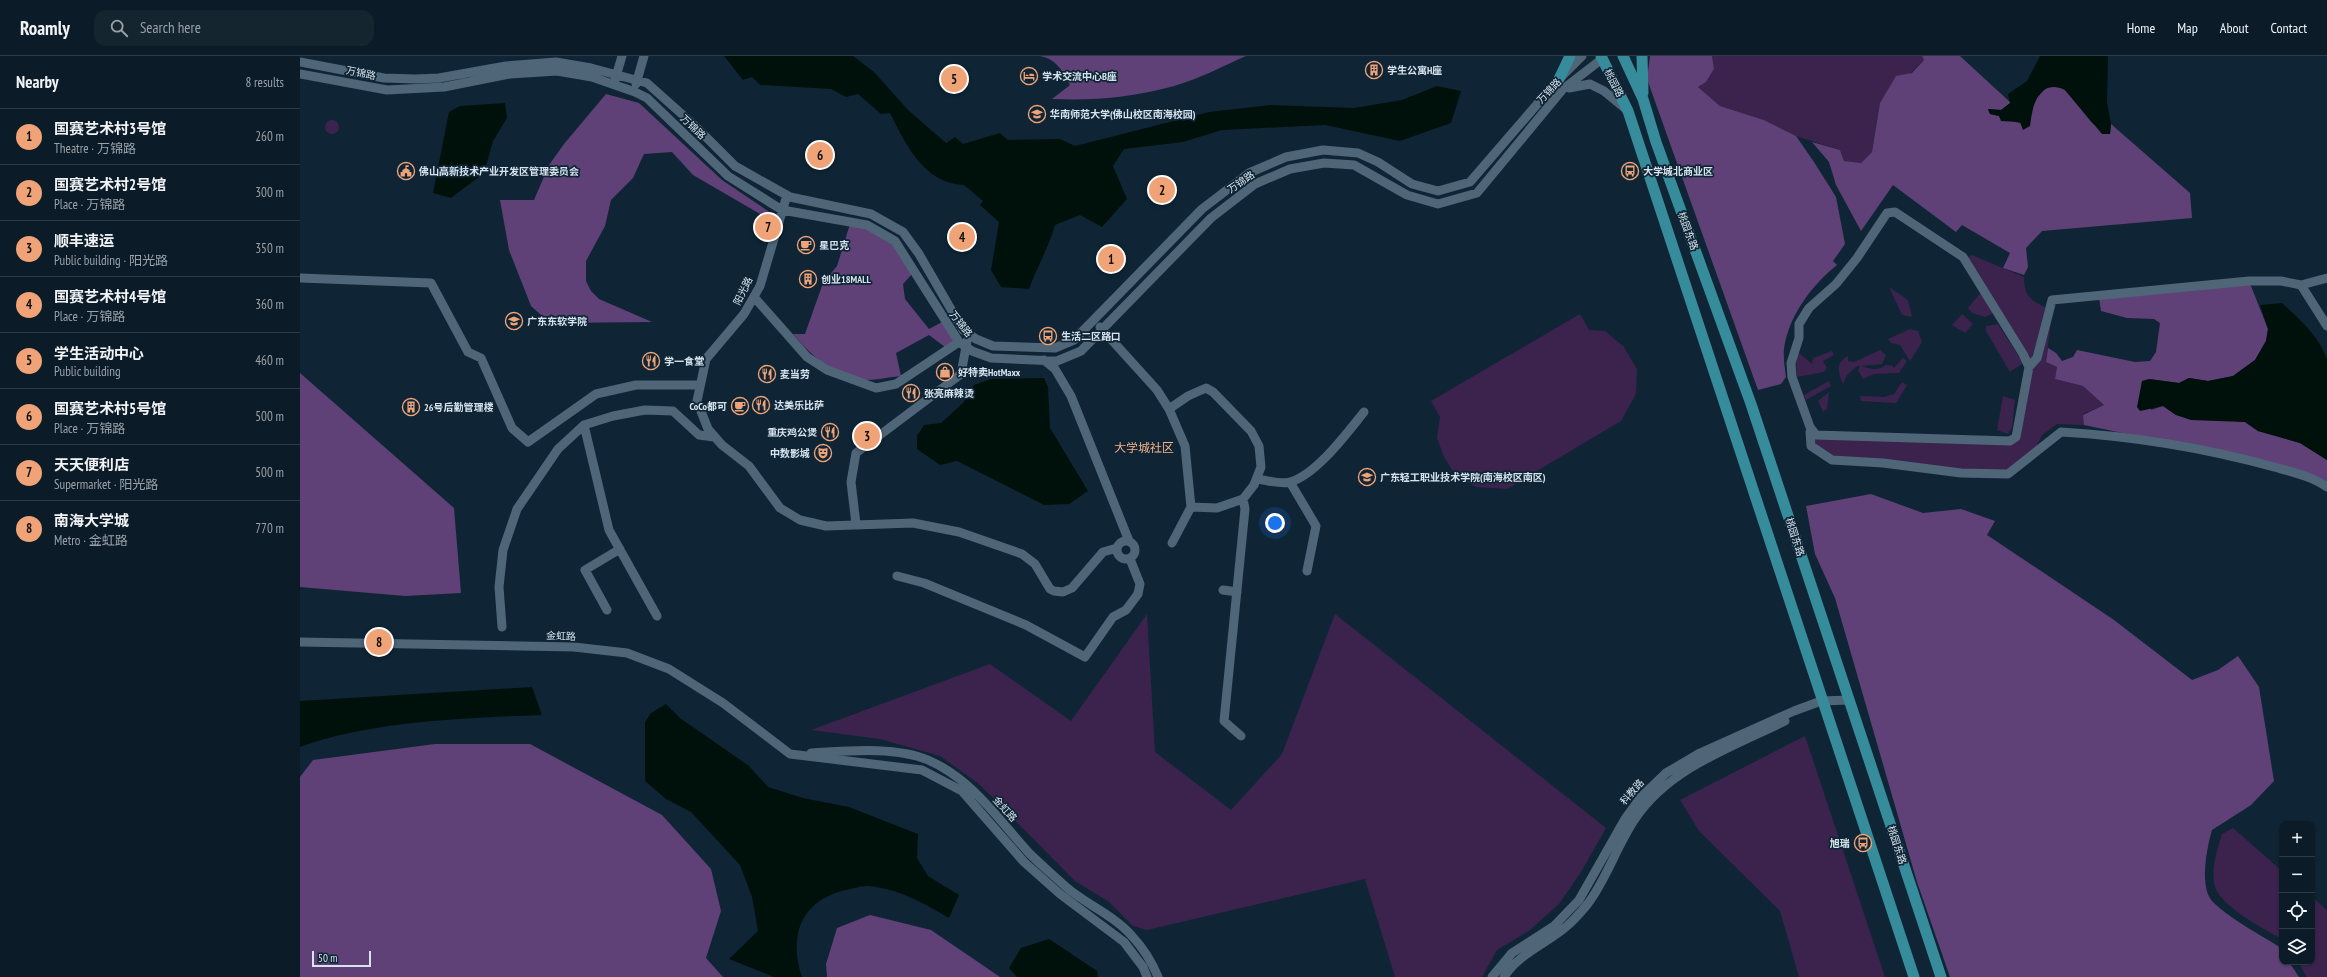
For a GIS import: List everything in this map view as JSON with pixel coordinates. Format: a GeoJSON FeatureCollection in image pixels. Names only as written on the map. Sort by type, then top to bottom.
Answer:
{"type":"FeatureCollection","features":[{"type":"Feature","properties":{"kind":"main road"},"geometry":{"type":"LineString","coordinates":[[1561,84],[1570,56]]}},
{"type":"Feature","properties":{"kind":"main road","name":"桃园路"},"geometry":{"type":"LineString","coordinates":[[1623,56],[1643,99]]}},
{"type":"Feature","properties":{"kind":"main road"},"geometry":{"type":"LineString","coordinates":[[1642,56],[1643,99]]}},
{"type":"Feature","properties":{"kind":"main road","name":"桃园路"},"geometry":{"type":"LineString","coordinates":[[1603,57],[1628,111]]}},
{"type":"Feature","properties":{"kind":"main road","name":"桃园东路"},"geometry":{"type":"LineString","coordinates":[[1643,99],[1656,142],[1751,404],[1941,977]]}},
{"type":"Feature","properties":{"kind":"main road","name":"桃园东路"},"geometry":{"type":"LineString","coordinates":[[1628,111],[1822,704],[1914,977]]}},
{"type":"Feature","properties":{"kind":"street"},"geometry":{"type":"LineString","coordinates":[[614,85],[622,56]]}},
{"type":"Feature","properties":{"kind":"street"},"geometry":{"type":"LineString","coordinates":[[635,92],[644,56]]}},
{"type":"Feature","properties":{"kind":"street","name":"万锦路"},"geometry":{"type":"LineString","coordinates":[[300,74],[387,90],[444,87],[510,74],[557,71],[592,77],[635,92],[647,98],[728,176],[782,210],[867,225],[895,241],[962,344],[991,358],[1058,360],[1081,351],[1211,218],[1255,184],[1290,169],[1324,163],[1354,165],[1407,195],[1438,204],[1477,193],[1582,56]]}},
{"type":"Feature","properties":{"kind":"street","name":"万锦路"},"geometry":{"type":"LineString","coordinates":[[300,62],[384,78],[440,78],[506,66],[556,62],[617,74],[637,80],[654,88],[735,166],[787,195],[871,214],[903,232],[919,254],[963,330],[993,346],[1055,348],[1074,340],[1094,322],[1202,208],[1249,173],[1286,157],[1323,150],[1358,153],[1378,162],[1412,184],[1438,192],[1464,184],[1470,182],[1561,84],[1603,57]]}},
{"type":"Feature","properties":{"kind":"street"},"geometry":{"type":"LineString","coordinates":[[1561,84],[1590,84],[1604,92],[1628,111]]}},
{"type":"Feature","properties":{"kind":"street","name":"阳光路"},"geometry":{"type":"LineString","coordinates":[[714,437],[708,429],[697,401],[706,359],[744,314],[760,286],[787,195]]}},
{"type":"Feature","properties":{"kind":"street"},"geometry":{"type":"LineString","coordinates":[[2029,367],[1963,257],[1895,212],[1887,213],[1857,258],[1836,284],[1809,308],[1799,324],[1799,338],[1791,363],[1795,389],[1810,427],[1816,434],[2010,441],[2016,437],[2029,367],[2037,358],[2052,300],[2249,281],[2281,281],[2301,285],[2327,278]]}},
{"type":"Feature","properties":{"kind":"street"},"geometry":{"type":"LineString","coordinates":[[300,278],[431,283],[468,352],[482,358],[512,428],[528,442],[596,394],[636,385],[700,385]]}},
{"type":"Feature","properties":{"kind":"street"},"geometry":{"type":"LineString","coordinates":[[2301,285],[2327,326]]}},
{"type":"Feature","properties":{"kind":"street"},"geometry":{"type":"LineString","coordinates":[[754,296],[807,357],[827,370],[876,388],[896,384],[962,344],[970,334]]}},
{"type":"Feature","properties":{"kind":"street"},"geometry":{"type":"LineString","coordinates":[[1094,322],[1157,390],[1169,408],[1184,446],[1191,507],[1172,543]]}},
{"type":"Feature","properties":{"kind":"street"},"geometry":{"type":"LineString","coordinates":[[856,524],[852,482],[856,453],[961,374],[962,344]]}},
{"type":"Feature","properties":{"kind":"street"},"geometry":{"type":"LineString","coordinates":[[1044,360],[1055,369],[1071,396],[1129,541],[1134,545],[1135,551],[1130,558]]}},
{"type":"Feature","properties":{"kind":"street"},"geometry":{"type":"LineString","coordinates":[[1169,408],[1188,396],[1206,388],[1213,392],[1251,431],[1259,446],[1261,468],[1243,499],[1217,508],[1191,507]]}},
{"type":"Feature","properties":{"kind":"street"},"geometry":{"type":"LineString","coordinates":[[502,627],[499,587],[503,550],[517,509],[558,449],[584,425],[612,416],[645,410],[673,411],[699,435],[714,437],[749,466],[780,508],[800,520],[826,526],[912,523],[960,532],[1022,554],[1035,564],[1050,588],[1063,592],[1072,588],[1085,575],[1102,552],[1117,548]]}},
{"type":"Feature","properties":{"kind":"street"},"geometry":{"type":"LineString","coordinates":[[1256,479],[1290,482],[1314,468],[1330,453],[1364,412]]}},
{"type":"Feature","properties":{"kind":"street"},"geometry":{"type":"LineString","coordinates":[[584,425],[609,530],[657,616]]}},
{"type":"Feature","properties":{"kind":"street"},"geometry":{"type":"LineString","coordinates":[[1810,432],[1811,446],[1832,460],[1883,463],[1961,473],[2008,474],[2061,432],[2113,435],[2243,458],[2316,479],[2327,487]]}},
{"type":"Feature","properties":{"kind":"street"},"geometry":{"type":"LineString","coordinates":[[1290,482],[1316,526],[1307,571]]}},
{"type":"Feature","properties":{"kind":"street"},"geometry":{"type":"LineString","coordinates":[[1241,736],[1224,720],[1245,509],[1243,499]]}},
{"type":"Feature","properties":{"kind":"street"},"geometry":{"type":"LineString","coordinates":[[1129,541],[1120,543],[1117,548],[1117,554],[1121,558],[1130,558]]}},
{"type":"Feature","properties":{"kind":"street"},"geometry":{"type":"LineString","coordinates":[[607,610],[585,570],[620,549]]}},
{"type":"Feature","properties":{"kind":"street"},"geometry":{"type":"LineString","coordinates":[[897,576],[924,583],[1026,625],[1085,657],[1113,617],[1126,610],[1138,594],[1140,584],[1130,558]]}},
{"type":"Feature","properties":{"kind":"street"},"geometry":{"type":"LineString","coordinates":[[1223,590],[1237,592]]}},
{"type":"Feature","properties":{"kind":"street","name":"金虹路"},"geometry":{"type":"LineString","coordinates":[[300,642],[574,646],[627,653],[669,669],[723,703],[790,754],[922,770],[962,792],[1024,862],[1060,894],[1124,942],[1143,967],[1148,977]]}},
{"type":"Feature","properties":{"kind":"street","name":"科教路"},"geometry":{"type":"LineString","coordinates":[[1492,977],[1512,953],[1554,926],[1579,900],[1625,819],[1640,797],[1666,773],[1700,753],[1822,704],[1849,700]]}},
{"type":"Feature","properties":{"kind":"street","name":"科教路"},"geometry":{"type":"LineString","coordinates":[[1504,977],[1508,971],[1527,954],[1568,926],[1587,905],[1634,820],[1650,799],[1675,778],[1704,760],[1822,704]]}},
{"type":"Feature","properties":{"kind":"street","name":"金虹路"},"geometry":{"type":"LineString","coordinates":[[790,754],[892,752],[926,759],[948,770],[969,785],[1030,854],[1066,887],[1132,935],[1152,964],[1158,977]]}},
{"type":"Feature","properties":{"kind":"shaded area"},"geometry":{"type":"Polygon","coordinates":[[[724,56],[853,56],[874,72],[908,110],[946,143],[955,137],[963,144],[1000,133],[1008,140],[1060,139],[1075,146],[1209,112],[1271,105],[1354,108],[1402,100],[1437,86],[1461,91],[1451,123],[1400,141],[1325,125],[1222,130],[1183,142],[1124,149],[1113,166],[1127,199],[1102,227],[1080,215],[1055,225],[1050,241],[1029,289],[1001,287],[991,270],[999,222],[980,205],[983,201],[964,185],[950,183],[938,178],[927,170],[909,149],[890,113],[881,114],[858,94],[846,97],[831,89],[760,85],[752,77],[743,80],[724,56]]]}},
{"type":"Feature","properties":{"kind":"shaded area"},"geometry":{"type":"Polygon","coordinates":[[[1040,56],[1246,56],[1193,80],[1159,90],[1099,99],[1052,99],[1070,85],[1065,75],[1055,63],[1040,56]]]}},
{"type":"Feature","properties":{"kind":"shaded area"},"geometry":{"type":"Polygon","coordinates":[[[1650,56],[1712,56],[1714,69],[1706,82],[1698,87],[1720,106],[1764,120],[1796,136],[1836,197],[1845,244],[1833,261],[1837,265],[1818,282],[1810,292],[1790,325],[1784,349],[1786,377],[1781,384],[1758,390],[1647,79],[1650,56]]]}},
{"type":"Feature","properties":{"kind":"shaded area"},"geometry":{"type":"Polygon","coordinates":[[[1712,56],[1922,56],[1924,60],[1880,103],[1872,152],[1861,163],[1844,161],[1840,150],[1796,136],[1764,120],[1720,106],[1698,87],[1706,82],[1714,69],[1712,56]]]}},
{"type":"Feature","properties":{"kind":"shaded area"},"geometry":{"type":"Polygon","coordinates":[[[1922,56],[1960,56],[2011,103],[2001,110],[1988,109],[1990,114],[1999,116],[2002,121],[2012,121],[2030,126],[2031,110],[2036,99],[2046,88],[2057,86],[2065,90],[2092,123],[2110,134],[2111,124],[2190,193],[2192,218],[2042,231],[2026,248],[2028,267],[2024,275],[2003,268],[2010,253],[1962,225],[1956,232],[1893,185],[1861,231],[1836,185],[1829,162],[1812,142],[1840,150],[1844,161],[1861,163],[1872,152],[1880,103],[1896,76],[1912,73],[1924,60],[1922,56]]]}},
{"type":"Feature","properties":{"kind":"shaded area"},"geometry":{"type":"Polygon","coordinates":[[[2040,56],[2108,56],[2107,102],[2111,124],[2110,134],[2102,134],[2065,90],[2056,87],[2043,91],[2038,96],[2033,110],[2030,126],[2023,130],[2020,122],[2001,121],[1999,116],[1990,114],[1988,109],[2001,110],[2010,103],[2008,94],[2027,81],[2040,56]]]}},
{"type":"Feature","properties":{"kind":"shaded area"},"geometry":{"type":"Polygon","coordinates":[[[606,94],[639,103],[722,180],[771,213],[767,218],[693,175],[672,152],[644,154],[633,178],[611,200],[605,226],[586,261],[586,281],[591,291],[599,299],[652,322],[550,323],[531,306],[509,250],[500,200],[534,200],[549,165],[564,144],[606,94]]]}},
{"type":"Feature","properties":{"kind":"shaded area"},"geometry":{"type":"Polygon","coordinates":[[[505,103],[507,118],[493,141],[484,173],[451,198],[433,193],[449,112],[460,106],[505,103]]]}},
{"type":"Feature","properties":{"kind":"shaded area"},"geometry":{"type":"Polygon","coordinates":[[[332,120],[337,122],[339,127],[337,132],[332,134],[327,132],[325,127],[327,122],[332,120]]]}},
{"type":"Feature","properties":{"kind":"shaded area"},"geometry":{"type":"Polygon","coordinates":[[[850,224],[866,228],[894,243],[913,273],[903,284],[905,299],[929,329],[942,322],[955,341],[945,347],[929,335],[896,353],[901,376],[863,380],[839,373],[814,356],[793,334],[805,334],[823,283],[837,266],[850,224]]]}},
{"type":"Feature","properties":{"kind":"shaded area"},"geometry":{"type":"Polygon","coordinates":[[[1972,255],[2024,277],[2025,288],[2028,296],[2035,302],[2045,307],[2032,362],[1966,258],[1972,255]]]}},
{"type":"Feature","properties":{"kind":"shaded area"},"geometry":{"type":"Polygon","coordinates":[[[2249,281],[2268,329],[2266,341],[2255,360],[2233,376],[2208,381],[2189,378],[2179,383],[2149,379],[2151,410],[2163,406],[2176,415],[2245,422],[2258,431],[2300,443],[2327,460],[2327,486],[2243,458],[2084,425],[2083,415],[2104,405],[2083,386],[2055,379],[2057,367],[2046,362],[2048,348],[2056,353],[2062,361],[2073,357],[2077,350],[2135,362],[2150,361],[2156,352],[2160,323],[2154,319],[2127,318],[2101,311],[2099,298],[2249,281]]]}},
{"type":"Feature","properties":{"kind":"shaded area"},"geometry":{"type":"Polygon","coordinates":[[[1889,287],[1908,300],[1912,317],[1902,315],[1889,287]]]}},
{"type":"Feature","properties":{"kind":"shaded area"},"geometry":{"type":"Polygon","coordinates":[[[1982,291],[1995,312],[1985,317],[1972,313],[1968,308],[1982,291]]]}},
{"type":"Feature","properties":{"kind":"shaded area"},"geometry":{"type":"Polygon","coordinates":[[[2282,303],[2314,336],[2324,351],[2327,359],[2327,460],[2300,443],[2258,431],[2245,422],[2191,420],[2176,415],[2163,406],[2140,411],[2137,407],[2142,381],[2149,379],[2179,383],[2189,378],[2208,381],[2233,376],[2255,360],[2266,341],[2268,329],[2260,305],[2282,303]]]}},
{"type":"Feature","properties":{"kind":"shaded area"},"geometry":{"type":"Polygon","coordinates":[[[1580,314],[1589,330],[1605,331],[1624,347],[1637,369],[1636,394],[1621,421],[1507,489],[1476,487],[1456,476],[1444,457],[1437,438],[1440,417],[1431,401],[1580,314]]]}},
{"type":"Feature","properties":{"kind":"shaded area"},"geometry":{"type":"Polygon","coordinates":[[[1962,314],[1973,324],[1965,333],[1952,325],[1962,314]]]}},
{"type":"Feature","properties":{"kind":"shaded area"},"geometry":{"type":"Polygon","coordinates":[[[2051,320],[2046,362],[2057,367],[2055,379],[2083,386],[2104,405],[2083,414],[2084,425],[2057,424],[2042,435],[2034,451],[2008,474],[1832,460],[1815,445],[1810,432],[2010,441],[2031,373],[2040,360],[2051,320]]]}},
{"type":"Feature","properties":{"kind":"shaded area"},"geometry":{"type":"Polygon","coordinates":[[[1998,324],[2023,363],[2010,372],[1986,331],[1986,326],[1998,324]]]}},
{"type":"Feature","properties":{"kind":"shaded area"},"geometry":{"type":"Polygon","coordinates":[[[1910,329],[1918,331],[1922,342],[1910,361],[1900,345],[1891,343],[1888,339],[1910,329]]]}},
{"type":"Feature","properties":{"kind":"shaded area"},"geometry":{"type":"Polygon","coordinates":[[[1880,350],[1886,355],[1882,364],[1861,366],[1874,369],[1886,365],[1893,366],[1894,368],[1903,358],[1907,361],[1899,373],[1874,374],[1863,379],[1858,370],[1860,366],[1857,366],[1847,375],[1843,384],[1839,372],[1839,365],[1844,359],[1848,356],[1848,361],[1854,362],[1880,350]]]}},
{"type":"Feature","properties":{"kind":"shaded area"},"geometry":{"type":"Polygon","coordinates":[[[1832,351],[1834,355],[1823,361],[1827,368],[1824,372],[1797,377],[1796,362],[1799,353],[1812,364],[1813,358],[1832,351]]]}},
{"type":"Feature","properties":{"kind":"shaded area"},"geometry":{"type":"Polygon","coordinates":[[[300,373],[454,508],[461,593],[405,596],[300,587],[300,373]]]}},
{"type":"Feature","properties":{"kind":"shaded area"},"geometry":{"type":"Polygon","coordinates":[[[1044,378],[1048,387],[1050,428],[1088,491],[1069,504],[1044,505],[957,461],[940,465],[917,449],[917,436],[924,425],[941,423],[963,403],[974,385],[991,379],[1044,378]]]}},
{"type":"Feature","properties":{"kind":"shaded area"},"geometry":{"type":"Polygon","coordinates":[[[1829,381],[1831,386],[1806,400],[1804,395],[1829,381]]]}},
{"type":"Feature","properties":{"kind":"shaded area"},"geometry":{"type":"Polygon","coordinates":[[[1902,382],[1907,385],[1896,403],[1861,401],[1860,396],[1884,397],[1894,394],[1902,382]]]}},
{"type":"Feature","properties":{"kind":"shaded area"},"geometry":{"type":"Polygon","coordinates":[[[1829,392],[1827,409],[1823,412],[1818,401],[1829,392]]]}},
{"type":"Feature","properties":{"kind":"shaded area"},"geometry":{"type":"Polygon","coordinates":[[[2003,396],[2015,400],[2012,428],[2008,434],[1997,430],[2003,396]]]}},
{"type":"Feature","properties":{"kind":"shaded area"},"geometry":{"type":"Polygon","coordinates":[[[1871,494],[1923,513],[1961,509],[1995,521],[1987,535],[2114,620],[2192,680],[2218,670],[2238,656],[2259,687],[2274,781],[2251,805],[2212,830],[2206,856],[2206,886],[2212,901],[2218,907],[2234,919],[2278,946],[2279,965],[2291,965],[2299,977],[1950,977],[1917,882],[1835,598],[1815,554],[1806,506],[1871,494]]]}},
{"type":"Feature","properties":{"kind":"shaded area"},"geometry":{"type":"Polygon","coordinates":[[[1147,614],[1155,752],[1231,810],[1282,754],[1335,614],[1606,828],[1581,872],[1559,904],[1530,930],[1497,950],[1482,977],[1395,977],[1365,879],[1147,930],[1133,926],[1109,902],[1075,881],[979,784],[940,756],[880,739],[811,730],[990,664],[1071,721],[1147,614]]]}},
{"type":"Feature","properties":{"kind":"shaded area"},"geometry":{"type":"Polygon","coordinates":[[[532,687],[542,715],[419,722],[388,726],[357,731],[300,747],[300,701],[532,687]]]}},
{"type":"Feature","properties":{"kind":"shaded area"},"geometry":{"type":"Polygon","coordinates":[[[666,704],[680,718],[749,766],[768,787],[803,798],[849,807],[918,834],[917,858],[928,876],[959,895],[949,918],[900,893],[878,887],[862,886],[831,895],[818,902],[809,911],[802,922],[798,934],[798,962],[802,977],[774,977],[729,959],[758,931],[752,897],[740,865],[691,812],[666,799],[645,781],[645,722],[651,713],[666,704]]]}},
{"type":"Feature","properties":{"kind":"shaded area"},"geometry":{"type":"Polygon","coordinates":[[[1805,736],[1885,977],[1799,977],[1780,911],[1699,831],[1680,800],[1805,736]]]}},
{"type":"Feature","properties":{"kind":"shaded area"},"geometry":{"type":"Polygon","coordinates":[[[435,744],[530,744],[662,815],[711,869],[721,911],[706,958],[723,977],[300,977],[300,777],[313,760],[435,744]]]}},
{"type":"Feature","properties":{"kind":"shaded area"},"geometry":{"type":"Polygon","coordinates":[[[2233,828],[2279,868],[2279,937],[2242,916],[2223,900],[2217,891],[2214,883],[2214,864],[2222,834],[2233,828]]]}},
{"type":"Feature","properties":{"kind":"shaded area"},"geometry":{"type":"Polygon","coordinates":[[[2315,900],[2327,910],[2327,977],[2307,977],[2300,965],[2315,965],[2315,900]]]}},
{"type":"Feature","properties":{"kind":"shaded area"},"geometry":{"type":"Polygon","coordinates":[[[870,915],[931,930],[1000,977],[827,977],[826,964],[837,928],[870,915]]]}},
{"type":"Feature","properties":{"kind":"shaded area"},"geometry":{"type":"Polygon","coordinates":[[[1049,939],[1097,971],[1098,977],[1017,977],[1009,968],[1021,948],[1049,939]]]}},
{"type":"Feature","properties":{"kind":"place","name":"学生公寓H座"},"geometry":{"type":"Point","coordinates":[1374,70]}},
{"type":"Feature","properties":{"kind":"place","name":"学术交流中心B座"},"geometry":{"type":"Point","coordinates":[1029,76]}},
{"type":"Feature","properties":{"kind":"place","name":"学生活动中心"},"geometry":{"type":"Point","coordinates":[954,79]}},
{"type":"Feature","properties":{"kind":"place","name":"华南师范大学(佛山校区南海校园)"},"geometry":{"type":"Point","coordinates":[1037,114]}},
{"type":"Feature","properties":{"kind":"place","name":"国赛艺术村5号馆"},"geometry":{"type":"Point","coordinates":[820,155]}},
{"type":"Feature","properties":{"kind":"place","name":"佛山高新技术产业开发区管理委员会"},"geometry":{"type":"Point","coordinates":[406,171]}},
{"type":"Feature","properties":{"kind":"place","name":"大学城北商业区"},"geometry":{"type":"Point","coordinates":[1630,171]}},
{"type":"Feature","properties":{"kind":"place","name":"国赛艺术村2号馆"},"geometry":{"type":"Point","coordinates":[1162,190]}},
{"type":"Feature","properties":{"kind":"place","name":"天天便利店"},"geometry":{"type":"Point","coordinates":[768,227]}},
{"type":"Feature","properties":{"kind":"place","name":"国赛艺术村4号馆"},"geometry":{"type":"Point","coordinates":[962,237]}},
{"type":"Feature","properties":{"kind":"place","name":"星巴克"},"geometry":{"type":"Point","coordinates":[806,245]}},
{"type":"Feature","properties":{"kind":"place","name":"国赛艺术村3号馆"},"geometry":{"type":"Point","coordinates":[1111,259]}},
{"type":"Feature","properties":{"kind":"place","name":"创业18MALL"},"geometry":{"type":"Point","coordinates":[808,279]}},
{"type":"Feature","properties":{"kind":"place","name":"广东东软学院"},"geometry":{"type":"Point","coordinates":[514,321]}},
{"type":"Feature","properties":{"kind":"place","name":"生活二区路口"},"geometry":{"type":"Point","coordinates":[1048,336]}},
{"type":"Feature","properties":{"kind":"place","name":"学一食堂"},"geometry":{"type":"Point","coordinates":[651,361]}},
{"type":"Feature","properties":{"kind":"place","name":"好特卖HotMaxx"},"geometry":{"type":"Point","coordinates":[945,372]}},
{"type":"Feature","properties":{"kind":"place","name":"麦当劳"},"geometry":{"type":"Point","coordinates":[767,374]}},
{"type":"Feature","properties":{"kind":"place","name":"张亮麻辣烫"},"geometry":{"type":"Point","coordinates":[911,393]}},
{"type":"Feature","properties":{"kind":"place","name":"达美乐比萨"},"geometry":{"type":"Point","coordinates":[761,405]}},
{"type":"Feature","properties":{"kind":"place","name":"CoCo都可"},"geometry":{"type":"Point","coordinates":[740,406]}},
{"type":"Feature","properties":{"kind":"place","name":"26号后勤管理楼"},"geometry":{"type":"Point","coordinates":[411,407]}},
{"type":"Feature","properties":{"kind":"place","name":"重庆鸡公煲"},"geometry":{"type":"Point","coordinates":[830,432]}},
{"type":"Feature","properties":{"kind":"place","name":"顺丰速运"},"geometry":{"type":"Point","coordinates":[867,436]}},
{"type":"Feature","properties":{"kind":"place","name":"中数影城"},"geometry":{"type":"Point","coordinates":[823,453]}},
{"type":"Feature","properties":{"kind":"place","name":"广东轻工职业技术学院(南海校区南区)"},"geometry":{"type":"Point","coordinates":[1367,477]}},
{"type":"Feature","properties":{"kind":"place","name":"南海大学城"},"geometry":{"type":"Point","coordinates":[379,642]}},
{"type":"Feature","properties":{"kind":"place","name":"旭瑞"},"geometry":{"type":"Point","coordinates":[1863,843]}},
{"type":"Feature","properties":{"kind":"district","name":"大学城社区"},"geometry":{"type":"Point","coordinates":[1144,447]}}]}
